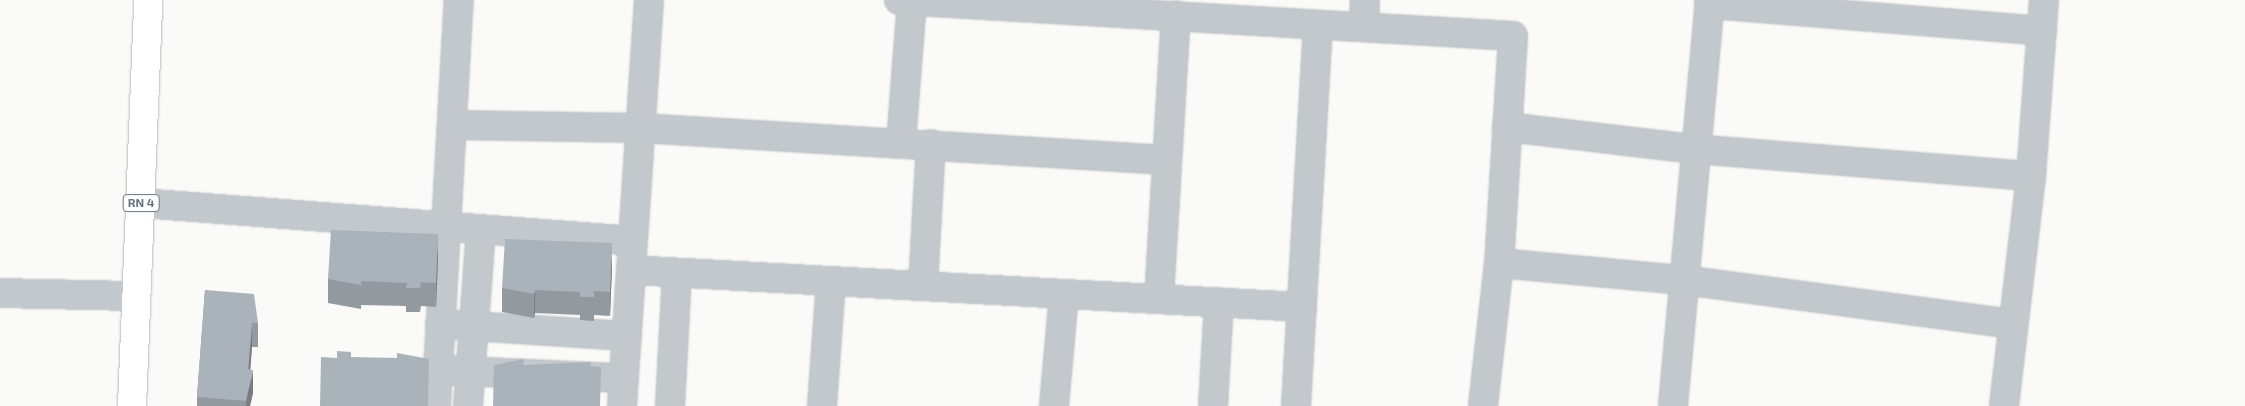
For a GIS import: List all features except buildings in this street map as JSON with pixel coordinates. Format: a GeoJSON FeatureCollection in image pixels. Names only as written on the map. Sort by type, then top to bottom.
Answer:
{"type":"FeatureCollection","features":[{"type":"Feature","properties":{"kind":"main road","name":"RN 4"},"geometry":{"type":"LineString","coordinates":[[132,406],[134,296],[140,203],[148,0]]}},
{"type":"Feature","properties":{"kind":"street"},"geometry":{"type":"LineString","coordinates":[[436,406],[458,0]]}},
{"type":"Feature","properties":{"kind":"street"},"geometry":{"type":"LineString","coordinates":[[622,406],[648,0]]}},
{"type":"Feature","properties":{"kind":"street"},"geometry":{"type":"LineString","coordinates":[[899,0],[1037,2],[1318,28],[1365,13],[1513,36],[1499,264],[1483,406]]}},
{"type":"Feature","properties":{"kind":"street"},"geometry":{"type":"LineString","coordinates":[[901,142],[912,0]]}},
{"type":"Feature","properties":{"kind":"street"},"geometry":{"type":"LineString","coordinates":[[2004,406],[2030,176],[2044,0]]}},
{"type":"Feature","properties":{"kind":"street"},"geometry":{"type":"LineString","coordinates":[[1673,406],[1682,280],[1709,2],[2042,31]]}},
{"type":"Feature","properties":{"kind":"street"},"geometry":{"type":"LineString","coordinates":[[1159,299],[1176,16]]}},
{"type":"Feature","properties":{"kind":"street"},"geometry":{"type":"LineString","coordinates":[[1296,406],[1318,28]]}},
{"type":"Feature","properties":{"kind":"street"},"geometry":{"type":"LineString","coordinates":[[452,125],[640,128],[901,142],[1167,160]]}},
{"type":"Feature","properties":{"kind":"street"},"geometry":{"type":"LineString","coordinates":[[1507,127],[1694,149],[2030,176]]}},
{"type":"Feature","properties":{"kind":"street"},"geometry":{"type":"LineString","coordinates":[[923,286],[931,144]]}},
{"type":"Feature","properties":{"kind":"street"},"geometry":{"type":"LineString","coordinates":[[140,203],[633,241]]}},
{"type":"Feature","properties":{"kind":"street"},"geometry":{"type":"LineString","coordinates":[[468,406],[481,230]]}},
{"type":"Feature","properties":{"kind":"street"},"geometry":{"type":"LineString","coordinates":[[1499,264],[1682,280],[2013,324]]}},
{"type":"Feature","properties":{"kind":"street"},"geometry":{"type":"LineString","coordinates":[[631,270],[1302,307]]}},
{"type":"Feature","properties":{"kind":"street"},"geometry":{"type":"LineString","coordinates":[[670,406],[677,273]]}},
{"type":"Feature","properties":{"kind":"street"},"geometry":{"type":"LineString","coordinates":[[822,406],[831,281]]}},
{"type":"Feature","properties":{"kind":"street"},"geometry":{"type":"LineString","coordinates":[[0,293],[134,296]]}},
{"type":"Feature","properties":{"kind":"street"},"geometry":{"type":"LineString","coordinates":[[1054,406],[1064,294]]}},
{"type":"Feature","properties":{"kind":"street"},"geometry":{"type":"LineString","coordinates":[[1213,406],[1219,302]]}},
{"type":"Feature","properties":{"kind":"street"},"geometry":{"type":"LineString","coordinates":[[440,324],[627,336]]}},
{"type":"Feature","properties":{"kind":"street"},"geometry":{"type":"LineString","coordinates":[[438,370],[624,378]]}}]}
